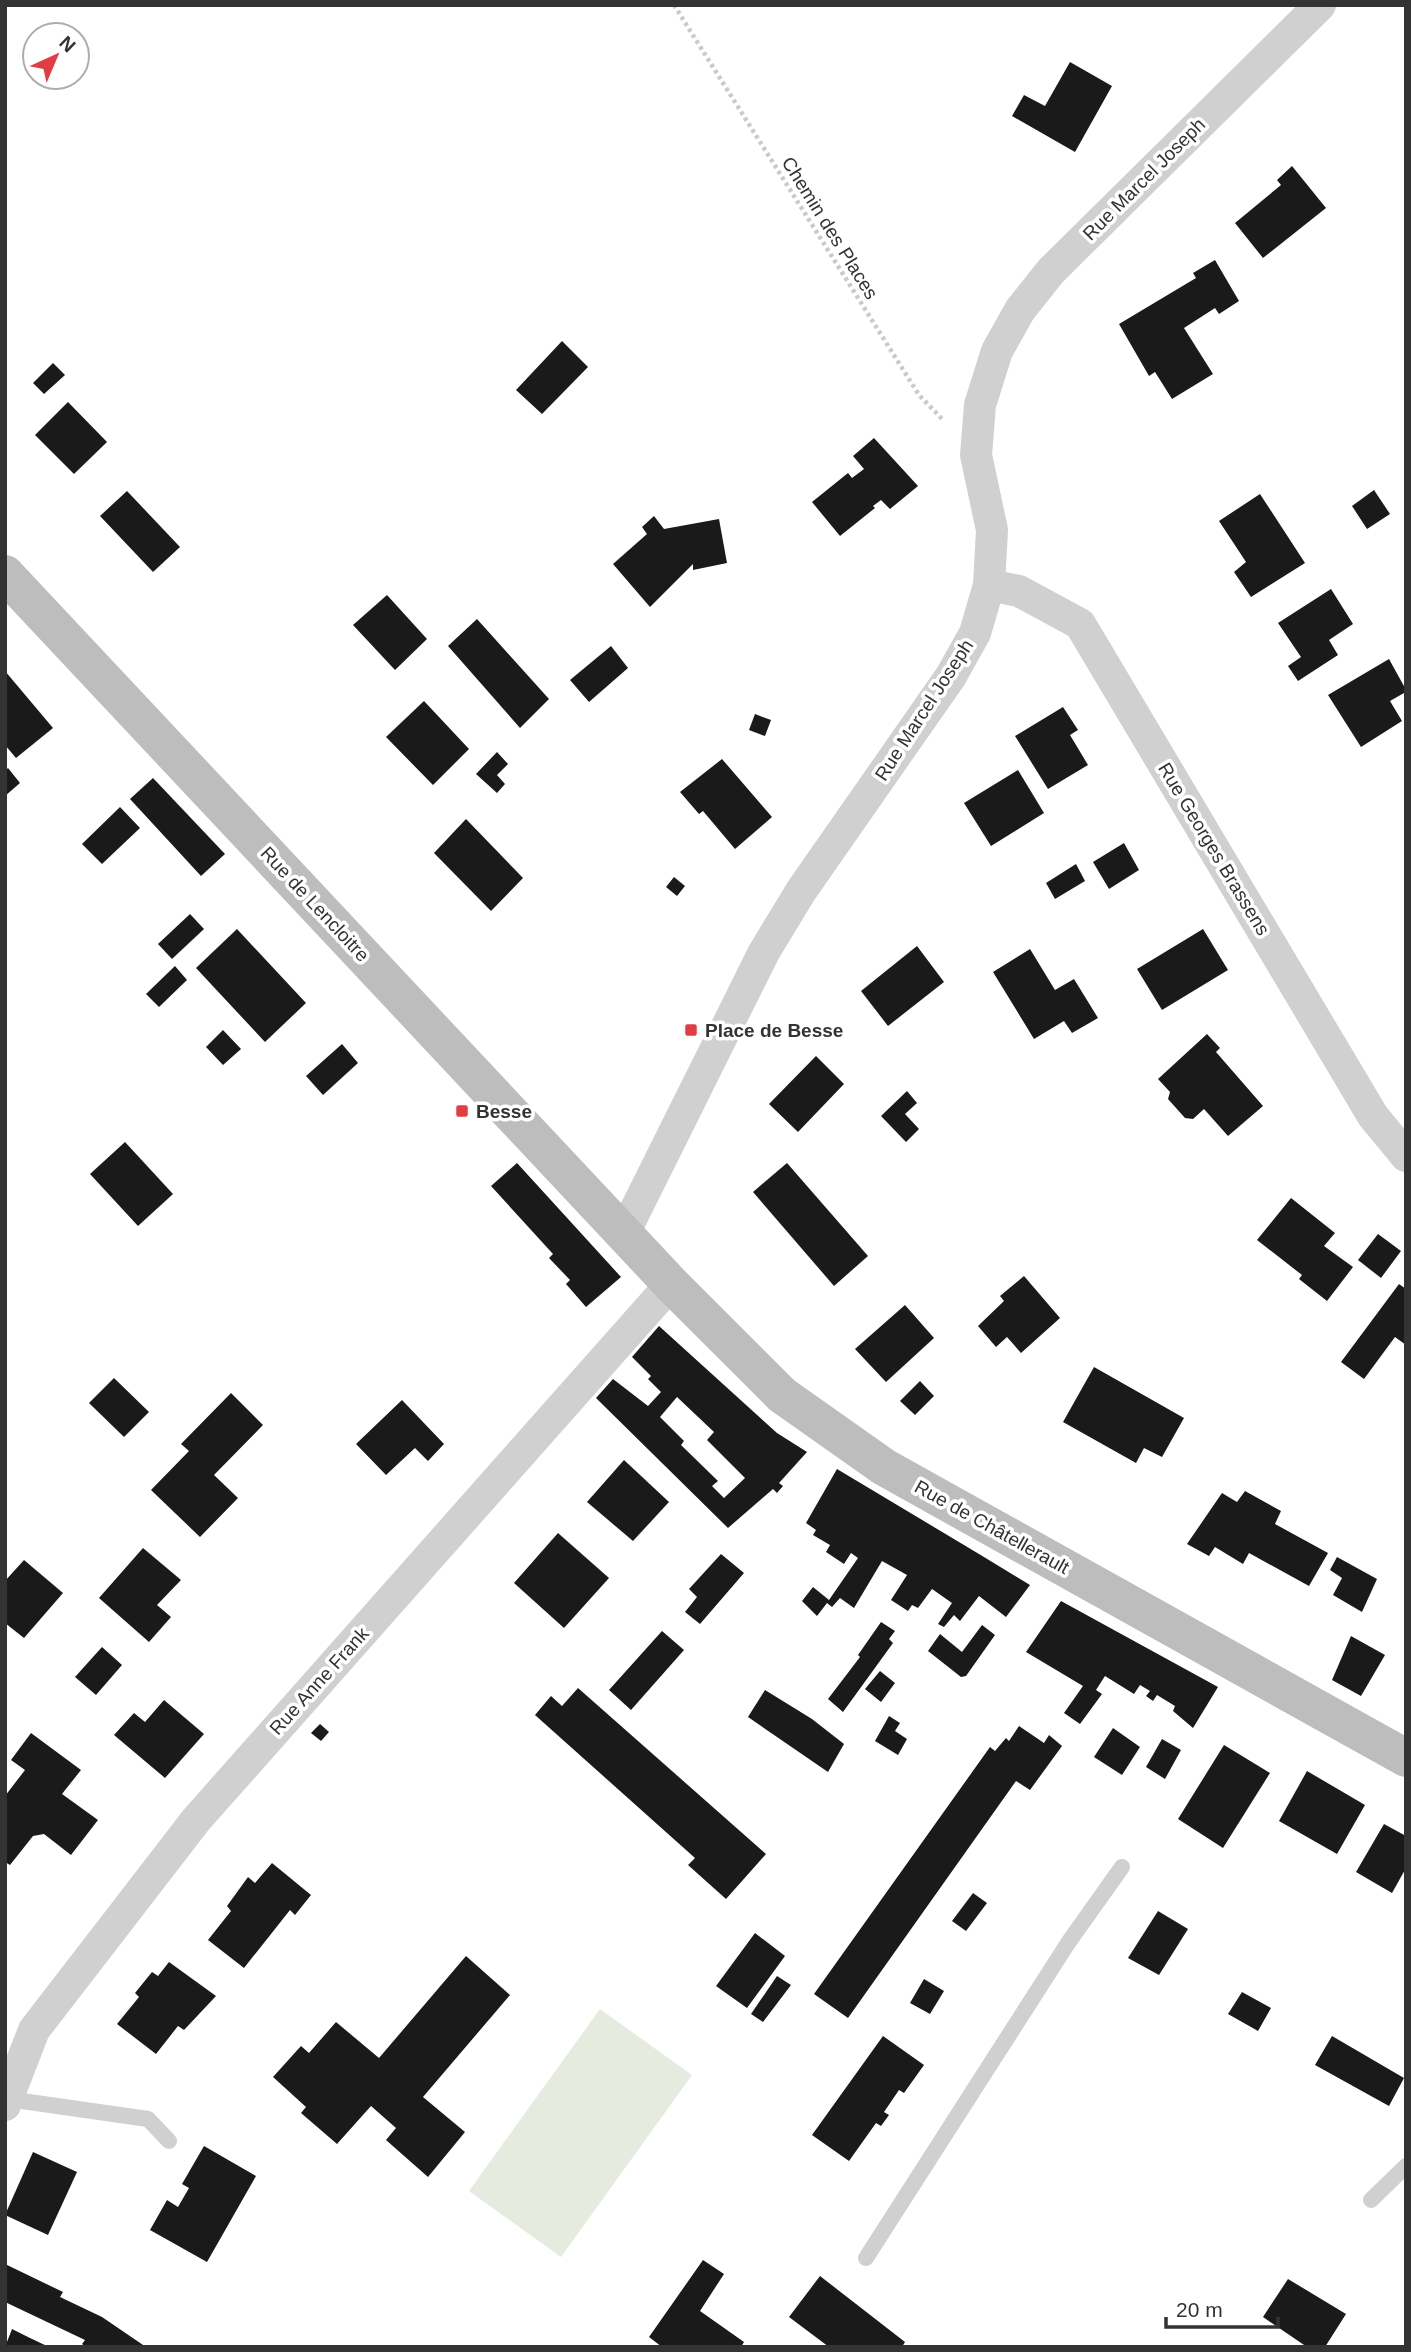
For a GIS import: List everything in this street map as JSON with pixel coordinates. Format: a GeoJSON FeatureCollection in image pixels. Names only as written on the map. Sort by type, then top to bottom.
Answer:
{"type":"FeatureCollection","features":[{"type":"Feature","properties":{"kind":"main road","name":"Rue de Lencloitre"},"geometry":{"type":"LineString","coordinates":[[5,574],[624,1233]]}},
{"type":"Feature","properties":{"kind":"main road","name":"Rue de Châtellerault"},"geometry":{"type":"LineString","coordinates":[[624,1233],[782,1395],[884,1467],[1406,1758]]}},
{"type":"Feature","properties":{"kind":"street","name":"Rue Marcel Joseph"},"geometry":{"type":"LineString","coordinates":[[624,1233],[765,952],[801,891],[951,676],[975,633],[989,585],[992,530],[976,454],[980,405],[997,351],[1020,310],[1051,271],[1320,5]]}},
{"type":"Feature","properties":{"kind":"street","name":"Rue Georges Brassens"},"geometry":{"type":"LineString","coordinates":[[989,585],[1019,591],[1080,624],[1373,1116],[1406,1156]]}},
{"type":"Feature","properties":{"kind":"street","name":"Rue Anne Frank"},"geometry":{"type":"LineString","coordinates":[[9,2085],[34,2030],[196,1820],[671,1284]]}},
{"type":"Feature","properties":{"kind":"lane"},"geometry":{"type":"LineString","coordinates":[[866,2258],[1068,1943],[1122,1867]]}},
{"type":"Feature","properties":{"kind":"lane"},"geometry":{"type":"LineString","coordinates":[[9,2085],[148,2119],[169,2141]]}},
{"type":"Feature","properties":{"kind":"lane"},"geometry":{"type":"LineString","coordinates":[[1371,2200],[1406,2166]]}},
{"type":"Feature","properties":{"kind":"path","name":"Chemin des Places"},"geometry":{"type":"LineString","coordinates":[[674,5],[919,395],[976,454]]}},
{"type":"Feature","properties":{"kind":"shaded area"},"geometry":{"type":"Polygon","coordinates":[[[600,2009],[692,2075],[561,2257],[469,2191],[600,2009]]]}},
{"type":"Feature","properties":{"kind":"building"},"geometry":{"type":"Polygon","coordinates":[[[1070,62],[1112,86],[1075,152],[1012,116],[1024,95],[1045,106],[1070,62]]]}},
{"type":"Feature","properties":{"kind":"building"},"geometry":{"type":"Polygon","coordinates":[[[1292,166],[1326,208],[1263,258],[1235,223],[1281,185],[1277,180],[1292,166]]]}},
{"type":"Feature","properties":{"kind":"building"},"geometry":{"type":"Polygon","coordinates":[[[1215,260],[1239,301],[1219,314],[1215,308],[1184,328],[1213,374],[1172,399],[1155,372],[1149,376],[1119,324],[1196,278],[1193,273],[1215,260]]]}},
{"type":"Feature","properties":{"kind":"building"},"geometry":{"type":"Polygon","coordinates":[[[562,341],[588,367],[542,414],[516,390],[562,341]]]}},
{"type":"Feature","properties":{"kind":"building"},"geometry":{"type":"Polygon","coordinates":[[[53,363],[65,375],[44,394],[33,383],[53,363]]]}},
{"type":"Feature","properties":{"kind":"building"},"geometry":{"type":"Polygon","coordinates":[[[68,402],[107,442],[74,474],[35,435],[68,402]]]}},
{"type":"Feature","properties":{"kind":"building"},"geometry":{"type":"Polygon","coordinates":[[[874,438],[918,486],[890,509],[881,500],[840,536],[812,502],[848,473],[852,478],[864,469],[853,456],[874,438]]]}},
{"type":"Feature","properties":{"kind":"building"},"geometry":{"type":"Polygon","coordinates":[[[1374,490],[1390,514],[1367,529],[1352,506],[1374,490]]]}},
{"type":"Feature","properties":{"kind":"building"},"geometry":{"type":"Polygon","coordinates":[[[127,491],[180,547],[153,572],[100,516],[127,491]]]}},
{"type":"Feature","properties":{"kind":"building"},"geometry":{"type":"Polygon","coordinates":[[[1260,494],[1305,563],[1251,597],[1234,572],[1246,562],[1219,521],[1260,494]]]}},
{"type":"Feature","properties":{"kind":"building"},"geometry":{"type":"Polygon","coordinates":[[[654,516],[664,529],[719,519],[727,563],[693,570],[693,564],[650,607],[613,564],[647,534],[642,527],[654,516]]]}},
{"type":"Feature","properties":{"kind":"building"},"geometry":{"type":"Polygon","coordinates":[[[1331,589],[1353,624],[1329,640],[1338,655],[1298,681],[1288,666],[1301,657],[1278,623],[1331,589]]]}},
{"type":"Feature","properties":{"kind":"building"},"geometry":{"type":"Polygon","coordinates":[[[387,595],[427,639],[395,670],[353,625],[387,595]]]}},
{"type":"Feature","properties":{"kind":"building"},"geometry":{"type":"Polygon","coordinates":[[[477,619],[549,699],[520,728],[448,646],[477,619]]]}},
{"type":"Feature","properties":{"kind":"building"},"geometry":{"type":"Polygon","coordinates":[[[611,646],[628,668],[589,702],[570,680],[611,646]]]}},
{"type":"Feature","properties":{"kind":"building"},"geometry":{"type":"Polygon","coordinates":[[[1389,659],[1405,688],[1404,693],[1390,701],[1402,721],[1361,747],[1328,695],[1389,659]]]}},
{"type":"Feature","properties":{"kind":"building"},"geometry":{"type":"Polygon","coordinates":[[[5,671],[53,728],[16,758],[5,745],[5,671]]]}},
{"type":"Feature","properties":{"kind":"building"},"geometry":{"type":"Polygon","coordinates":[[[424,701],[469,749],[433,785],[386,737],[424,701]]]}},
{"type":"Feature","properties":{"kind":"building"},"geometry":{"type":"Polygon","coordinates":[[[1063,707],[1078,730],[1070,735],[1088,765],[1048,789],[1015,736],[1063,707]]]}},
{"type":"Feature","properties":{"kind":"building"},"geometry":{"type":"Polygon","coordinates":[[[755,714],[771,720],[765,736],[749,730],[755,714]]]}},
{"type":"Feature","properties":{"kind":"building"},"geometry":{"type":"Polygon","coordinates":[[[497,752],[508,764],[497,775],[505,784],[497,793],[476,774],[497,752]]]}},
{"type":"Feature","properties":{"kind":"building"},"geometry":{"type":"Polygon","coordinates":[[[722,759],[772,817],[735,849],[703,811],[699,814],[680,792],[722,759]]]}},
{"type":"Feature","properties":{"kind":"building"},"geometry":{"type":"Polygon","coordinates":[[[8,768],[20,783],[5,796],[5,771],[8,768]]]}},
{"type":"Feature","properties":{"kind":"building"},"geometry":{"type":"Polygon","coordinates":[[[1018,770],[1044,813],[991,846],[964,803],[1018,770]]]}},
{"type":"Feature","properties":{"kind":"building"},"geometry":{"type":"Polygon","coordinates":[[[153,778],[225,854],[201,876],[130,799],[153,778]]]}},
{"type":"Feature","properties":{"kind":"building"},"geometry":{"type":"Polygon","coordinates":[[[120,807],[140,828],[102,864],[82,844],[120,807]]]}},
{"type":"Feature","properties":{"kind":"building"},"geometry":{"type":"Polygon","coordinates":[[[466,819],[523,878],[491,911],[434,853],[466,819]]]}},
{"type":"Feature","properties":{"kind":"building"},"geometry":{"type":"Polygon","coordinates":[[[1124,843],[1139,870],[1109,889],[1093,862],[1124,843]]]}},
{"type":"Feature","properties":{"kind":"building"},"geometry":{"type":"Polygon","coordinates":[[[1076,864],[1085,881],[1055,899],[1046,883],[1076,864]]]}},
{"type":"Feature","properties":{"kind":"building"},"geometry":{"type":"Polygon","coordinates":[[[674,877],[685,886],[677,896],[666,887],[674,877]]]}},
{"type":"Feature","properties":{"kind":"building"},"geometry":{"type":"Polygon","coordinates":[[[190,914],[204,929],[172,959],[158,944],[190,914]]]}},
{"type":"Feature","properties":{"kind":"building"},"geometry":{"type":"Polygon","coordinates":[[[237,929],[306,1003],[265,1042],[196,968],[237,929]]]}},
{"type":"Feature","properties":{"kind":"building"},"geometry":{"type":"Polygon","coordinates":[[[1203,929],[1228,970],[1162,1010],[1137,969],[1203,929]]]}},
{"type":"Feature","properties":{"kind":"building"},"geometry":{"type":"Polygon","coordinates":[[[917,946],[944,982],[888,1026],[861,991],[917,946]]]}},
{"type":"Feature","properties":{"kind":"building"},"geometry":{"type":"Polygon","coordinates":[[[1030,949],[1055,990],[1074,979],[1098,1018],[1072,1033],[1064,1021],[1034,1039],[993,972],[1030,949]]]}},
{"type":"Feature","properties":{"kind":"building"},"geometry":{"type":"Polygon","coordinates":[[[175,966],[187,980],[159,1007],[146,994],[175,966]]]}},
{"type":"Feature","properties":{"kind":"building"},"geometry":{"type":"Polygon","coordinates":[[[223,1030],[241,1049],[223,1065],[206,1047],[223,1030]]]}},
{"type":"Feature","properties":{"kind":"building"},"geometry":{"type":"Polygon","coordinates":[[[1207,1034],[1220,1048],[1216,1052],[1263,1106],[1228,1136],[1204,1109],[1193,1119],[1185,1118],[1168,1099],[1170,1092],[1158,1079],[1207,1034]]]}},
{"type":"Feature","properties":{"kind":"building"},"geometry":{"type":"Polygon","coordinates":[[[342,1044],[358,1063],[323,1095],[306,1076],[342,1044]]]}},
{"type":"Feature","properties":{"kind":"building"},"geometry":{"type":"Polygon","coordinates":[[[816,1056],[844,1084],[798,1132],[769,1104],[816,1056]]]}},
{"type":"Feature","properties":{"kind":"building"},"geometry":{"type":"Polygon","coordinates":[[[907,1091],[917,1103],[905,1114],[919,1129],[906,1142],[881,1116],[907,1091]]]}},
{"type":"Feature","properties":{"kind":"building"},"geometry":{"type":"Polygon","coordinates":[[[125,1142],[173,1194],[138,1226],[90,1174],[125,1142]]]}},
{"type":"Feature","properties":{"kind":"building"},"geometry":{"type":"Polygon","coordinates":[[[517,1163],[621,1277],[586,1307],[566,1284],[570,1280],[549,1258],[553,1254],[491,1186],[517,1163]]]}},
{"type":"Feature","properties":{"kind":"building"},"geometry":{"type":"Polygon","coordinates":[[[787,1163],[868,1256],[834,1286],[753,1192],[787,1163]]]}},
{"type":"Feature","properties":{"kind":"building"},"geometry":{"type":"Polygon","coordinates":[[[1291,1198],[1335,1233],[1324,1246],[1353,1267],[1327,1301],[1299,1279],[1302,1275],[1257,1240],[1291,1198]]]}},
{"type":"Feature","properties":{"kind":"building"},"geometry":{"type":"Polygon","coordinates":[[[1378,1234],[1401,1251],[1381,1278],[1358,1260],[1378,1234]]]}},
{"type":"Feature","properties":{"kind":"building"},"geometry":{"type":"Polygon","coordinates":[[[1024,1276],[1060,1318],[1021,1353],[1007,1337],[996,1347],[978,1326],[1004,1301],[1000,1296],[1024,1276]]]}},
{"type":"Feature","properties":{"kind":"building"},"geometry":{"type":"Polygon","coordinates":[[[1399,1284],[1406,1289],[1406,1345],[1395,1337],[1364,1379],[1341,1362],[1399,1284]]]}},
{"type":"Feature","properties":{"kind":"building"},"geometry":{"type":"Polygon","coordinates":[[[905,1305],[934,1338],[886,1382],[855,1349],[905,1305]]]}},
{"type":"Feature","properties":{"kind":"building"},"geometry":{"type":"Polygon","coordinates":[[[659,1326],[777,1433],[807,1452],[779,1483],[783,1486],[777,1493],[773,1489],[728,1528],[596,1398],[613,1379],[648,1406],[661,1392],[648,1379],[651,1376],[632,1357],[659,1326]],[[677,1397],[660,1417],[684,1441],[681,1445],[718,1481],[712,1486],[724,1498],[745,1478],[707,1440],[714,1432],[677,1397]]]}},
{"type":"Feature","properties":{"kind":"building"},"geometry":{"type":"Polygon","coordinates":[[[1094,1367],[1184,1418],[1162,1457],[1144,1448],[1136,1463],[1063,1422],[1094,1367]]]}},
{"type":"Feature","properties":{"kind":"building"},"geometry":{"type":"Polygon","coordinates":[[[114,1378],[149,1412],[124,1437],[89,1403],[114,1378]]]}},
{"type":"Feature","properties":{"kind":"building"},"geometry":{"type":"Polygon","coordinates":[[[920,1381],[934,1396],[915,1415],[900,1401],[920,1381]]]}},
{"type":"Feature","properties":{"kind":"building"},"geometry":{"type":"Polygon","coordinates":[[[231,1393],[263,1425],[214,1475],[238,1498],[200,1537],[151,1490],[189,1451],[181,1444],[231,1393]]]}},
{"type":"Feature","properties":{"kind":"building"},"geometry":{"type":"Polygon","coordinates":[[[402,1400],[444,1444],[428,1461],[415,1448],[386,1475],[356,1444],[402,1400]]]}},
{"type":"Feature","properties":{"kind":"building"},"geometry":{"type":"Polygon","coordinates":[[[624,1460],[669,1502],[633,1541],[587,1502],[624,1460]]]}},
{"type":"Feature","properties":{"kind":"building"},"geometry":{"type":"Polygon","coordinates":[[[837,1469],[1030,1585],[1006,1617],[979,1596],[960,1621],[954,1615],[944,1627],[938,1624],[952,1603],[932,1589],[918,1608],[912,1605],[908,1611],[891,1600],[907,1575],[882,1561],[854,1608],[840,1598],[832,1607],[827,1603],[817,1616],[802,1601],[813,1587],[829,1600],[858,1558],[851,1553],[844,1564],[826,1552],[830,1545],[813,1535],[816,1530],[806,1523],[837,1469]]]}},
{"type":"Feature","properties":{"kind":"building"},"geometry":{"type":"Polygon","coordinates":[[[1245,1491],[1281,1511],[1275,1524],[1328,1553],[1309,1586],[1249,1553],[1243,1564],[1215,1547],[1209,1556],[1187,1544],[1222,1493],[1237,1502],[1245,1491]]]}},
{"type":"Feature","properties":{"kind":"building"},"geometry":{"type":"Polygon","coordinates":[[[558,1533],[609,1578],[564,1628],[514,1583],[558,1533]]]}},
{"type":"Feature","properties":{"kind":"building"},"geometry":{"type":"Polygon","coordinates":[[[143,1548],[181,1580],[157,1605],[171,1617],[149,1642],[99,1598],[143,1548]]]}},
{"type":"Feature","properties":{"kind":"building"},"geometry":{"type":"Polygon","coordinates":[[[721,1554],[744,1573],[700,1624],[685,1612],[697,1597],[689,1589],[721,1554]]]}},
{"type":"Feature","properties":{"kind":"building"},"geometry":{"type":"Polygon","coordinates":[[[1337,1557],[1377,1579],[1362,1612],[1333,1595],[1342,1578],[1330,1570],[1337,1557]]]}},
{"type":"Feature","properties":{"kind":"building"},"geometry":{"type":"Polygon","coordinates":[[[24,1560],[63,1593],[24,1638],[5,1623],[5,1581],[24,1560]]]}},
{"type":"Feature","properties":{"kind":"building"},"geometry":{"type":"Polygon","coordinates":[[[1061,1601],[1218,1687],[1193,1728],[1173,1711],[1175,1706],[1157,1695],[1153,1701],[1146,1696],[1150,1691],[1140,1685],[1134,1694],[1105,1676],[1096,1690],[1102,1694],[1080,1724],[1064,1713],[1083,1686],[1026,1652],[1061,1601]]]}},
{"type":"Feature","properties":{"kind":"building"},"geometry":{"type":"Polygon","coordinates":[[[881,1622],[895,1631],[889,1639],[893,1643],[843,1712],[828,1699],[860,1657],[858,1655],[881,1622]]]}},
{"type":"Feature","properties":{"kind":"building"},"geometry":{"type":"Polygon","coordinates":[[[982,1625],[995,1635],[966,1676],[961,1677],[928,1651],[940,1634],[962,1652],[982,1625]]]}},
{"type":"Feature","properties":{"kind":"building"},"geometry":{"type":"Polygon","coordinates":[[[662,1631],[684,1650],[631,1710],[609,1690],[662,1631]]]}},
{"type":"Feature","properties":{"kind":"building"},"geometry":{"type":"Polygon","coordinates":[[[1351,1636],[1385,1655],[1361,1696],[1332,1680],[1351,1636]]]}},
{"type":"Feature","properties":{"kind":"building"},"geometry":{"type":"Polygon","coordinates":[[[102,1647],[122,1665],[96,1695],[75,1677],[102,1647]]]}},
{"type":"Feature","properties":{"kind":"building"},"geometry":{"type":"Polygon","coordinates":[[[880,1671],[895,1683],[881,1702],[865,1689],[880,1671]]]}},
{"type":"Feature","properties":{"kind":"building"},"geometry":{"type":"Polygon","coordinates":[[[578,1688],[766,1854],[726,1899],[688,1865],[695,1858],[535,1715],[551,1696],[562,1706],[578,1688]]]}},
{"type":"Feature","properties":{"kind":"building"},"geometry":{"type":"Polygon","coordinates":[[[765,1690],[812,1719],[844,1744],[828,1772],[748,1717],[765,1690]]]}},
{"type":"Feature","properties":{"kind":"building"},"geometry":{"type":"Polygon","coordinates":[[[164,1700],[204,1734],[165,1778],[114,1735],[134,1713],[145,1722],[164,1700]]]}},
{"type":"Feature","properties":{"kind":"building"},"geometry":{"type":"Polygon","coordinates":[[[889,1716],[900,1723],[895,1731],[907,1739],[898,1755],[875,1741],[889,1716]]]}},
{"type":"Feature","properties":{"kind":"building"},"geometry":{"type":"Polygon","coordinates":[[[320,1724],[329,1732],[321,1741],[311,1733],[320,1724]]]}},
{"type":"Feature","properties":{"kind":"building"},"geometry":{"type":"Polygon","coordinates":[[[1019,1726],[1044,1743],[1049,1735],[1062,1746],[1030,1790],[1016,1781],[848,2018],[814,1994],[990,1747],[995,1751],[1006,1738],[1009,1741],[1019,1726]]]}},
{"type":"Feature","properties":{"kind":"building"},"geometry":{"type":"Polygon","coordinates":[[[1113,1728],[1140,1747],[1122,1775],[1094,1757],[1113,1728]]]}},
{"type":"Feature","properties":{"kind":"building"},"geometry":{"type":"Polygon","coordinates":[[[31,1733],[81,1770],[62,1794],[98,1820],[71,1855],[44,1834],[33,1836],[10,1865],[5,1862],[5,1796],[25,1770],[11,1760],[31,1733]]]}},
{"type":"Feature","properties":{"kind":"building"},"geometry":{"type":"Polygon","coordinates":[[[1162,1739],[1181,1750],[1165,1779],[1146,1767],[1162,1739]]]}},
{"type":"Feature","properties":{"kind":"building"},"geometry":{"type":"Polygon","coordinates":[[[1224,1745],[1270,1773],[1223,1848],[1178,1819],[1224,1745]]]}},
{"type":"Feature","properties":{"kind":"building"},"geometry":{"type":"Polygon","coordinates":[[[1307,1771],[1365,1805],[1337,1854],[1279,1821],[1307,1771]]]}},
{"type":"Feature","properties":{"kind":"building"},"geometry":{"type":"Polygon","coordinates":[[[1384,1824],[1406,1836],[1406,1868],[1392,1893],[1356,1872],[1384,1824]]]}},
{"type":"Feature","properties":{"kind":"building"},"geometry":{"type":"Polygon","coordinates":[[[272,1863],[311,1895],[295,1915],[290,1910],[244,1968],[208,1940],[231,1911],[227,1906],[248,1877],[255,1883],[272,1863]]]}},
{"type":"Feature","properties":{"kind":"building"},"geometry":{"type":"Polygon","coordinates":[[[973,1893],[987,1903],[966,1931],[952,1921],[973,1893]]]}},
{"type":"Feature","properties":{"kind":"building"},"geometry":{"type":"Polygon","coordinates":[[[1158,1911],[1188,1929],[1159,1975],[1128,1958],[1158,1911]]]}},
{"type":"Feature","properties":{"kind":"building"},"geometry":{"type":"Polygon","coordinates":[[[755,1933],[785,1956],[747,2008],[716,1986],[755,1933]]]}},
{"type":"Feature","properties":{"kind":"building"},"geometry":{"type":"Polygon","coordinates":[[[466,1956],[510,1995],[423,2097],[465,2132],[428,2177],[386,2140],[396,2128],[371,2106],[337,2144],[301,2113],[306,2107],[273,2077],[301,2046],[309,2053],[336,2022],[379,2058],[466,1956]]]}},
{"type":"Feature","properties":{"kind":"building"},"geometry":{"type":"Polygon","coordinates":[[[169,1962],[216,1996],[184,2030],[178,2026],[156,2054],[117,2024],[139,1997],[135,1993],[152,1972],[158,1976],[169,1962]]]}},
{"type":"Feature","properties":{"kind":"building"},"geometry":{"type":"Polygon","coordinates":[[[777,1976],[791,1985],[763,2022],[751,2014],[777,1976]]]}},
{"type":"Feature","properties":{"kind":"building"},"geometry":{"type":"Polygon","coordinates":[[[924,1979],[944,1991],[930,2014],[910,2003],[924,1979]]]}},
{"type":"Feature","properties":{"kind":"building"},"geometry":{"type":"Polygon","coordinates":[[[1242,1992],[1271,2008],[1258,2031],[1228,2014],[1242,1992]]]}},
{"type":"Feature","properties":{"kind":"building"},"geometry":{"type":"Polygon","coordinates":[[[883,2036],[924,2065],[904,2093],[899,2090],[884,2112],[889,2115],[881,2126],[876,2123],[849,2161],[812,2135],[883,2036]]]}},
{"type":"Feature","properties":{"kind":"building"},"geometry":{"type":"Polygon","coordinates":[[[1332,2036],[1404,2078],[1389,2106],[1315,2065],[1332,2036]]]}},
{"type":"Feature","properties":{"kind":"building"},"geometry":{"type":"Polygon","coordinates":[[[204,2146],[256,2176],[207,2262],[150,2230],[167,2200],[178,2207],[189,2188],[182,2184],[204,2146]]]}},
{"type":"Feature","properties":{"kind":"building"},"geometry":{"type":"Polygon","coordinates":[[[33,2152],[77,2172],[48,2235],[5,2215],[33,2152]]]}},
{"type":"Feature","properties":{"kind":"building"},"geometry":{"type":"Polygon","coordinates":[[[703,2260],[724,2274],[700,2311],[744,2342],[741,2347],[662,2347],[649,2337],[703,2260]]]}},
{"type":"Feature","properties":{"kind":"building"},"geometry":{"type":"Polygon","coordinates":[[[5,2264],[63,2292],[60,2297],[102,2317],[146,2347],[86,2347],[82,2344],[85,2340],[5,2302],[5,2264]]]}},
{"type":"Feature","properties":{"kind":"building"},"geometry":{"type":"Polygon","coordinates":[[[820,2276],[905,2342],[902,2347],[829,2347],[789,2317],[820,2276]]]}},
{"type":"Feature","properties":{"kind":"building"},"geometry":{"type":"Polygon","coordinates":[[[1288,2279],[1346,2314],[1325,2347],[1307,2347],[1263,2317],[1288,2279]]]}},
{"type":"Feature","properties":{"kind":"building"},"geometry":{"type":"Polygon","coordinates":[[[12,2329],[30,2338],[49,2347],[5,2347],[12,2329]]]}},
{"type":"Feature","properties":{"kind":"place","name":"Place de Besse"},"geometry":{"type":"Point","coordinates":[691,1030]}},
{"type":"Feature","properties":{"kind":"place","name":"Besse"},"geometry":{"type":"Point","coordinates":[462,1111]}}]}
